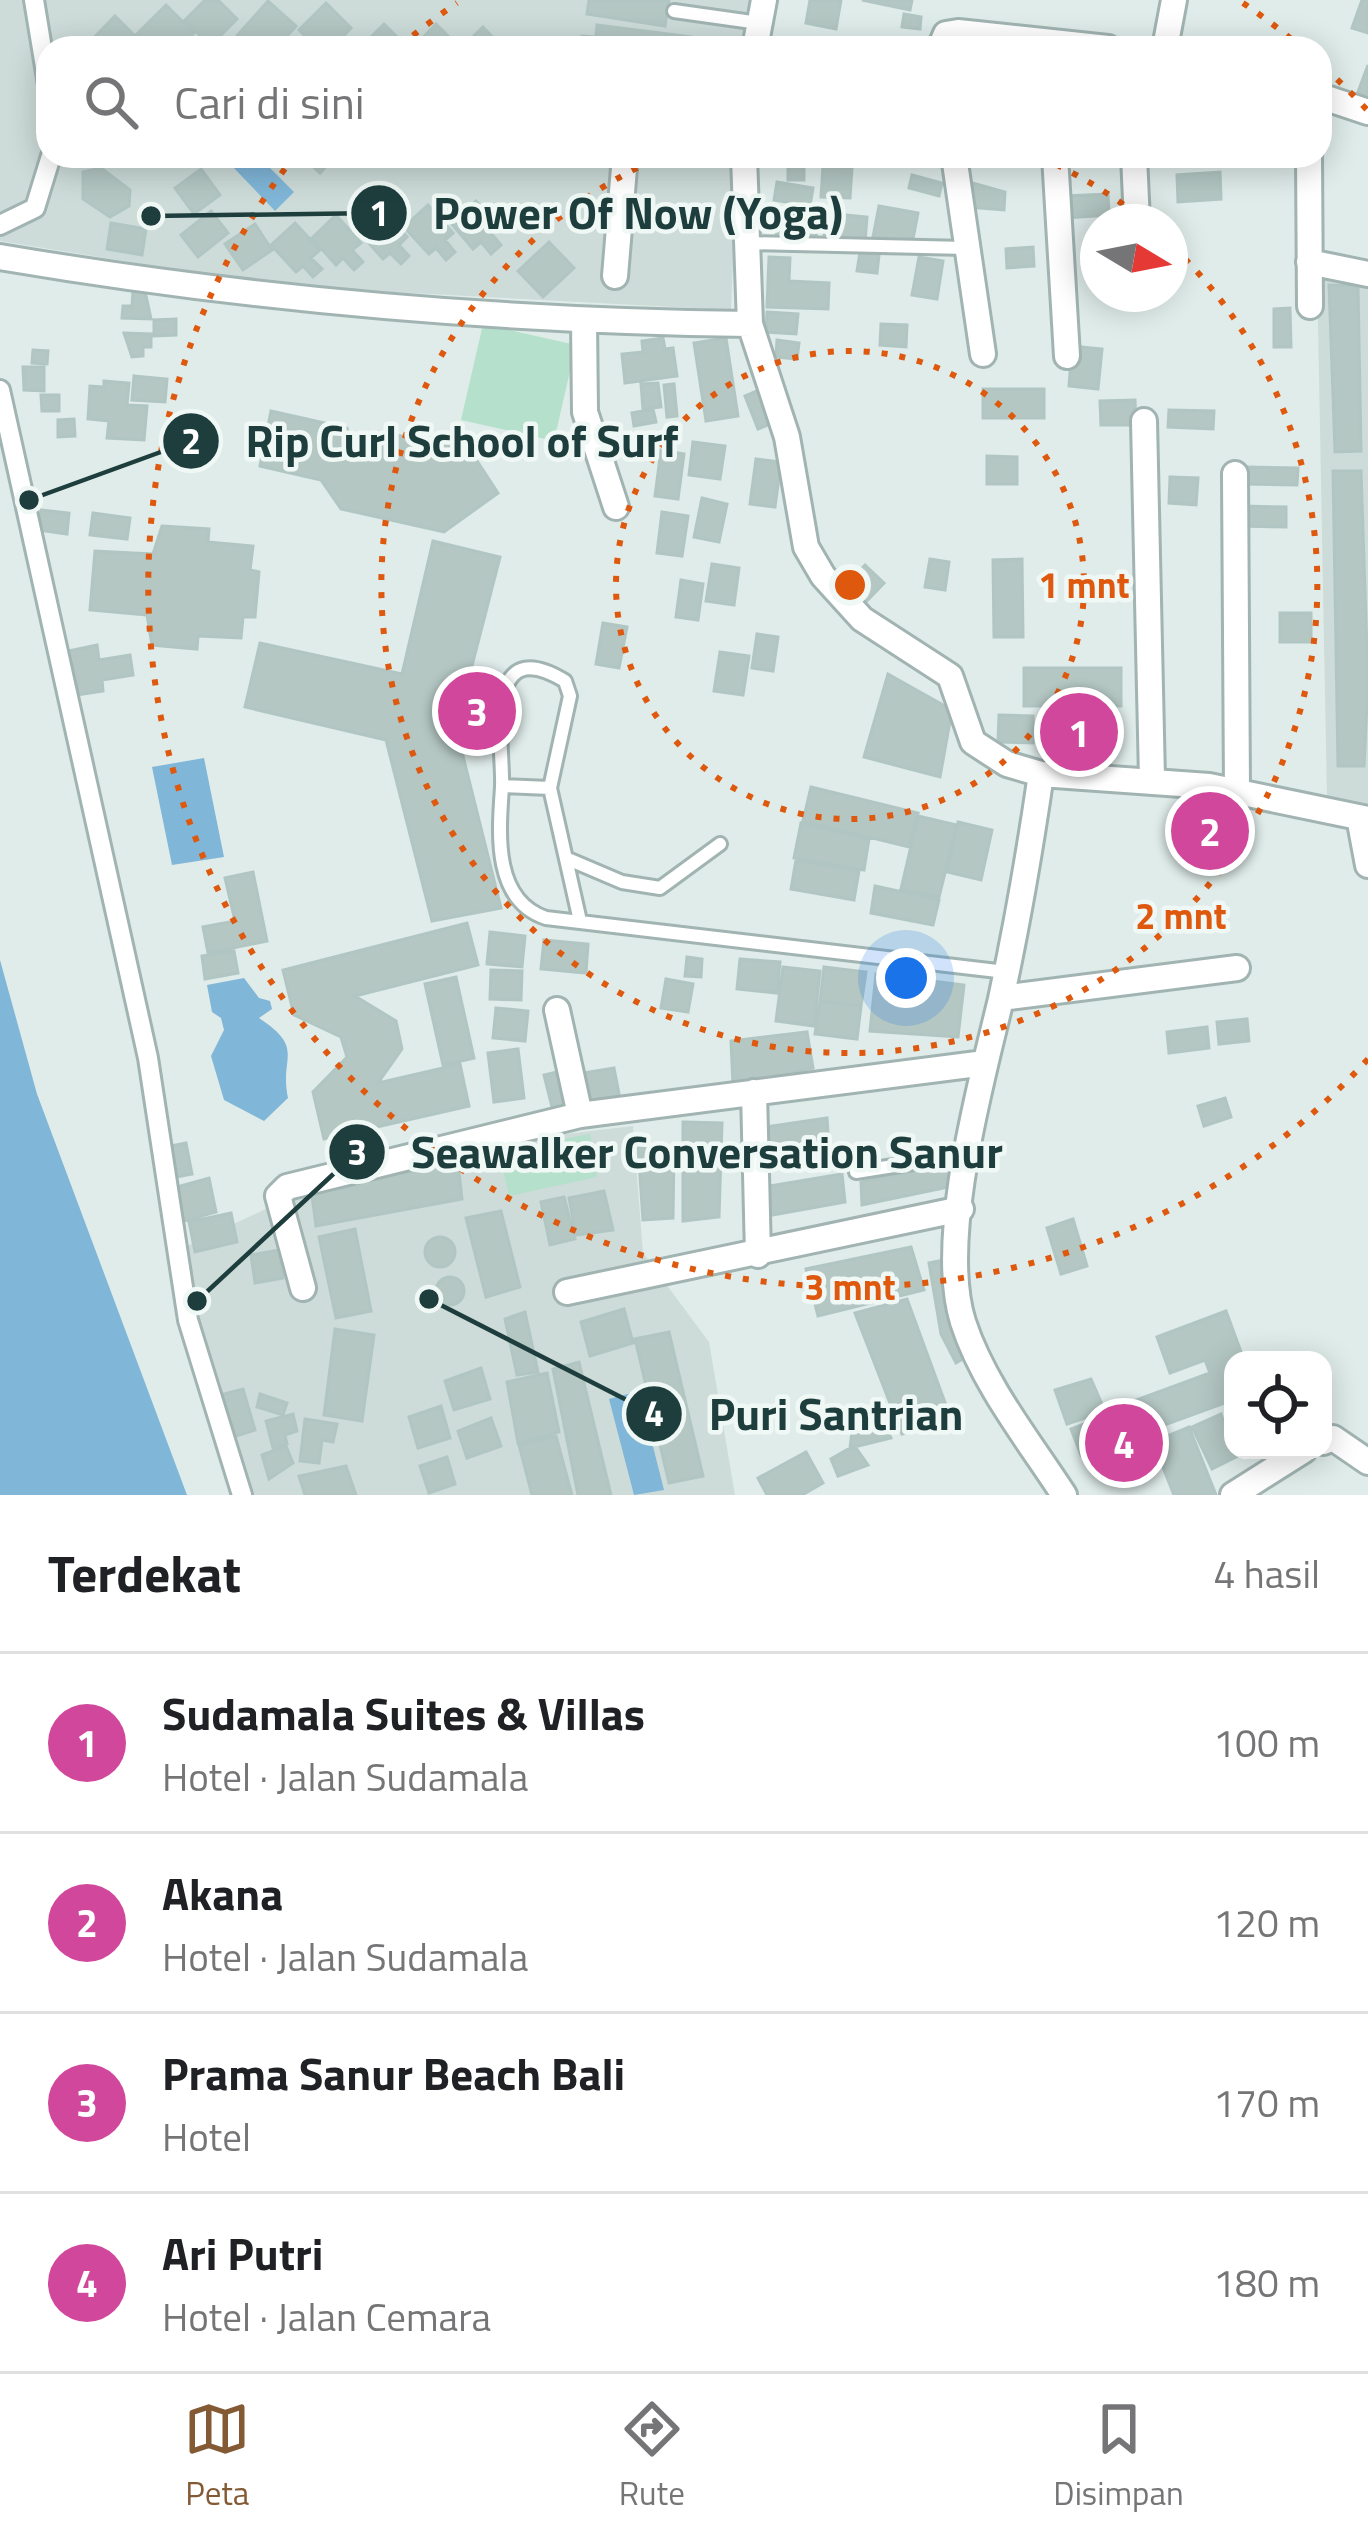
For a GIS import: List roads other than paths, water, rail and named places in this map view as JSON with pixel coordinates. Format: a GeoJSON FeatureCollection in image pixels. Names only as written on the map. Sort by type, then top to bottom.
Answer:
{"type":"FeatureCollection","features":[{"type":"Feature","properties":{"kind":"street"},"geometry":{"type":"LineString","coordinates":[[34,0],[40,36]]}},
{"type":"Feature","properties":{"kind":"street"},"geometry":{"type":"LineString","coordinates":[[1167,36],[1174,0]]}},
{"type":"Feature","properties":{"kind":"street"},"geometry":{"type":"LineString","coordinates":[[945,36],[958,32],[987,36]]}},
{"type":"Feature","properties":{"kind":"street"},"geometry":{"type":"LineString","coordinates":[[1332,99],[1368,112]]}},
{"type":"Feature","properties":{"kind":"street"},"geometry":{"type":"LineString","coordinates":[[0,225],[35,208],[47,168]]}},
{"type":"Feature","properties":{"kind":"street"},"geometry":{"type":"LineString","coordinates":[[615,276],[624,168]]}},
{"type":"Feature","properties":{"kind":"street"},"geometry":{"type":"LineString","coordinates":[[744,168],[750,325],[787,437],[806,547],[823,576],[862,619],[950,676],[973,742],[1007,764],[1040,774],[1152,779],[1238,790],[1364,818],[1368,866]]}},
{"type":"Feature","properties":{"kind":"street"},"geometry":{"type":"LineString","coordinates":[[956,168],[983,353]]}},
{"type":"Feature","properties":{"kind":"street"},"geometry":{"type":"LineString","coordinates":[[1056,168],[1067,356]]}},
{"type":"Feature","properties":{"kind":"street"},"geometry":{"type":"LineString","coordinates":[[1135,168],[1136,204]]}},
{"type":"Feature","properties":{"kind":"street"},"geometry":{"type":"LineString","coordinates":[[1309,168],[1310,306]]}},
{"type":"Feature","properties":{"kind":"street"},"geometry":{"type":"LineString","coordinates":[[0,256],[202,291],[584,321],[750,325]]}},
{"type":"Feature","properties":{"kind":"street"},"geometry":{"type":"LineString","coordinates":[[1309,262],[1368,274]]}},
{"type":"Feature","properties":{"kind":"street"},"geometry":{"type":"LineString","coordinates":[[584,321],[585,412],[616,507]]}},
{"type":"Feature","properties":{"kind":"street"},"geometry":{"type":"LineString","coordinates":[[0,390],[148,1058],[188,1320],[242,1495]]}},
{"type":"Feature","properties":{"kind":"street"},"geometry":{"type":"LineString","coordinates":[[1144,421],[1152,779]]}},
{"type":"Feature","properties":{"kind":"street"},"geometry":{"type":"LineString","coordinates":[[1234,474],[1238,790]]}},
{"type":"Feature","properties":{"kind":"street"},"geometry":{"type":"LineString","coordinates":[[1040,774],[1006,972],[985,1063],[954,1261],[963,1323],[994,1386],[1064,1495]]}},
{"type":"Feature","properties":{"kind":"street"},"geometry":{"type":"LineString","coordinates":[[1001,998],[1237,968]]}},
{"type":"Feature","properties":{"kind":"street"},"geometry":{"type":"LineString","coordinates":[[557,1010],[580,1115]]}},
{"type":"Feature","properties":{"kind":"street"},"geometry":{"type":"LineString","coordinates":[[303,1288],[279,1211],[281,1190],[580,1115],[985,1063]]}},
{"type":"Feature","properties":{"kind":"street"},"geometry":{"type":"LineString","coordinates":[[754,1092],[758,1255]]}},
{"type":"Feature","properties":{"kind":"street"},"geometry":{"type":"LineString","coordinates":[[566,1292],[961,1209]]}},
{"type":"Feature","properties":{"kind":"street"},"geometry":{"type":"LineString","coordinates":[[1332,1438],[1368,1462]]}},
{"type":"Feature","properties":{"kind":"street"},"geometry":{"type":"LineString","coordinates":[[1233,1495],[1290,1459]]}},
{"type":"Feature","properties":{"kind":"lane"},"geometry":{"type":"LineString","coordinates":[[710,16],[713,0]]}},
{"type":"Feature","properties":{"kind":"lane"},"geometry":{"type":"LineString","coordinates":[[674,11],[759,24]]}},
{"type":"Feature","properties":{"kind":"lane"},"geometry":{"type":"LineString","coordinates":[[745,243],[968,248]]}},
{"type":"Feature","properties":{"kind":"lane"},"geometry":{"type":"LineString","coordinates":[[580,921],[550,788],[569,696],[566,681],[536,671],[519,673],[506,688],[496,746],[502,786],[496,817],[515,898],[533,914],[580,921],[1006,972]]}},
{"type":"Feature","properties":{"kind":"lane"},"geometry":{"type":"LineString","coordinates":[[502,786],[550,788]]}},
{"type":"Feature","properties":{"kind":"lane"},"geometry":{"type":"LineString","coordinates":[[568,860],[622,882],[660,888],[720,844]]}},
{"type":"Feature","properties":{"kind":"lane"},"geometry":{"type":"LineString","coordinates":[[856,1172],[970,1154]]}},
{"type":"Feature","properties":{"kind":"water"},"geometry":{"type":"Polygon","coordinates":[[[234,168],[270,168],[294,192],[275,211],[234,168]]]}},
{"type":"Feature","properties":{"kind":"water"},"geometry":{"type":"Polygon","coordinates":[[[204,758],[224,857],[172,865],[152,767],[204,758]]]}},
{"type":"Feature","properties":{"kind":"water"},"geometry":{"type":"Polygon","coordinates":[[[0,960],[37,1094],[187,1495],[0,1495],[0,960]]]}},
{"type":"Feature","properties":{"kind":"water"},"geometry":{"type":"Polygon","coordinates":[[[244,978],[259,998],[270,1001],[272,1009],[259,1018],[282,1038],[288,1054],[288,1098],[264,1121],[224,1100],[211,1056],[224,1030],[221,1018],[212,1012],[207,985],[244,978]]]}},
{"type":"Feature","properties":{"kind":"water"},"geometry":{"type":"Polygon","coordinates":[[[639,1391],[664,1490],[634,1495],[609,1399],[639,1391]]]}},
{"type":"Feature","properties":{"kind":"place","name":"Power Of Now (Yoga)"},"geometry":{"type":"Point","coordinates":[151,216]}},
{"type":"Feature","properties":{"kind":"place","name":"Rip Curl School of Surf"},"geometry":{"type":"Point","coordinates":[29,500]}},
{"type":"Feature","properties":{"kind":"place","name":"Prama Sanur Beach Bali"},"geometry":{"type":"Point","coordinates":[477,711]}},
{"type":"Feature","properties":{"kind":"place","name":"Sudamala Suites & Villas"},"geometry":{"type":"Point","coordinates":[1079,732]}},
{"type":"Feature","properties":{"kind":"place","name":"Akana"},"geometry":{"type":"Point","coordinates":[1210,831]}},
{"type":"Feature","properties":{"kind":"place","name":"Puri Santrian"},"geometry":{"type":"Point","coordinates":[429,1299]}},
{"type":"Feature","properties":{"kind":"place","name":"Seawalker Conversation Sanur"},"geometry":{"type":"Point","coordinates":[197,1301]}},
{"type":"Feature","properties":{"kind":"place","name":"Ari Putri"},"geometry":{"type":"Point","coordinates":[1124,1443]}}]}
